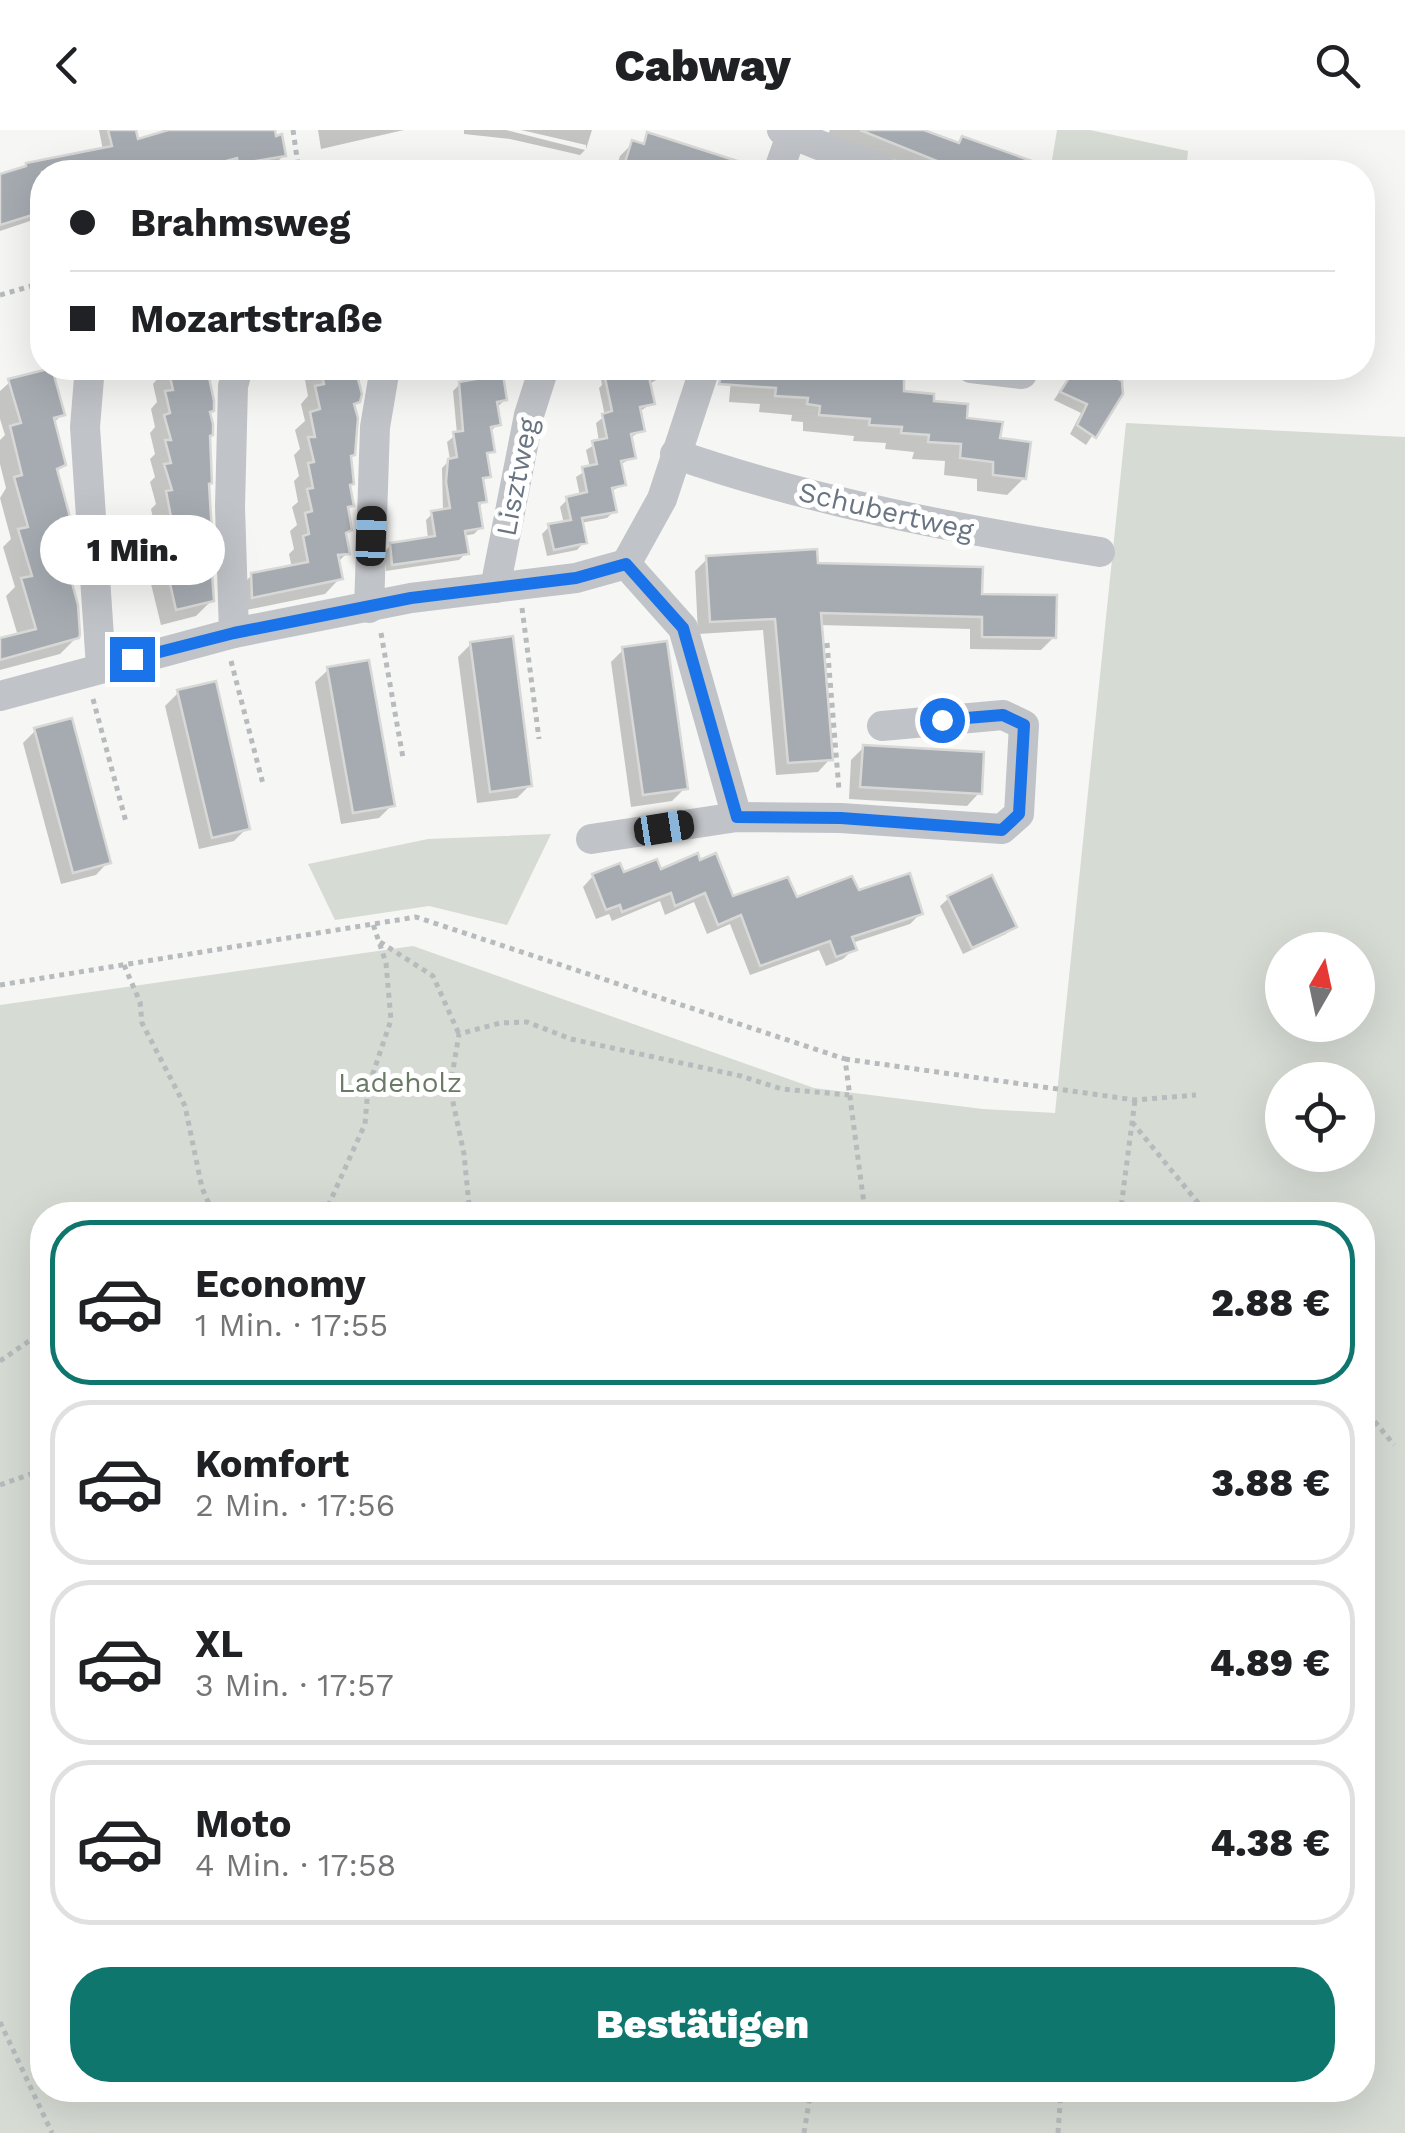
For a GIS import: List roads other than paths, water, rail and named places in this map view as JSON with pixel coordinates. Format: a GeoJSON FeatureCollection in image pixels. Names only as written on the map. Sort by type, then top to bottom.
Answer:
{"type":"FeatureCollection","features":[{"type":"Feature","properties":{"kind":"street"},"geometry":{"type":"LineString","coordinates":[[781,160],[789,131],[858,160]]}},
{"type":"Feature","properties":{"kind":"street"},"geometry":{"type":"LineString","coordinates":[[88,380],[84,426],[93,669]]}},
{"type":"Feature","properties":{"kind":"street"},"geometry":{"type":"LineString","coordinates":[[229,634],[235,380]]}},
{"type":"Feature","properties":{"kind":"street"},"geometry":{"type":"LineString","coordinates":[[372,607],[375,427],[383,380]]}},
{"type":"Feature","properties":{"kind":"street","name":"Lisztweg"},"geometry":{"type":"LineString","coordinates":[[507,586],[529,415],[540,380]]}},
{"type":"Feature","properties":{"kind":"street"},"geometry":{"type":"LineString","coordinates":[[0,696],[229,634],[411,598],[576,578],[626,564],[662,499],[701,380]]}},
{"type":"Feature","properties":{"kind":"street","name":"Schubertweg"},"geometry":{"type":"LineString","coordinates":[[675,454],[752,480],[963,530],[1100,552]]}},
{"type":"Feature","properties":{"kind":"street"},"geometry":{"type":"LineString","coordinates":[[626,564],[683,628],[737,817]]}},
{"type":"Feature","properties":{"kind":"street"},"geometry":{"type":"LineString","coordinates":[[590,839],[737,817],[841,818],[1002,830],[1019,814],[1024,725],[1003,715],[882,726]]}},
{"type":"Feature","properties":{"kind":"park label","name":"Ladeholz"},"geometry":{"type":"Point","coordinates":[400,1082]}}]}
